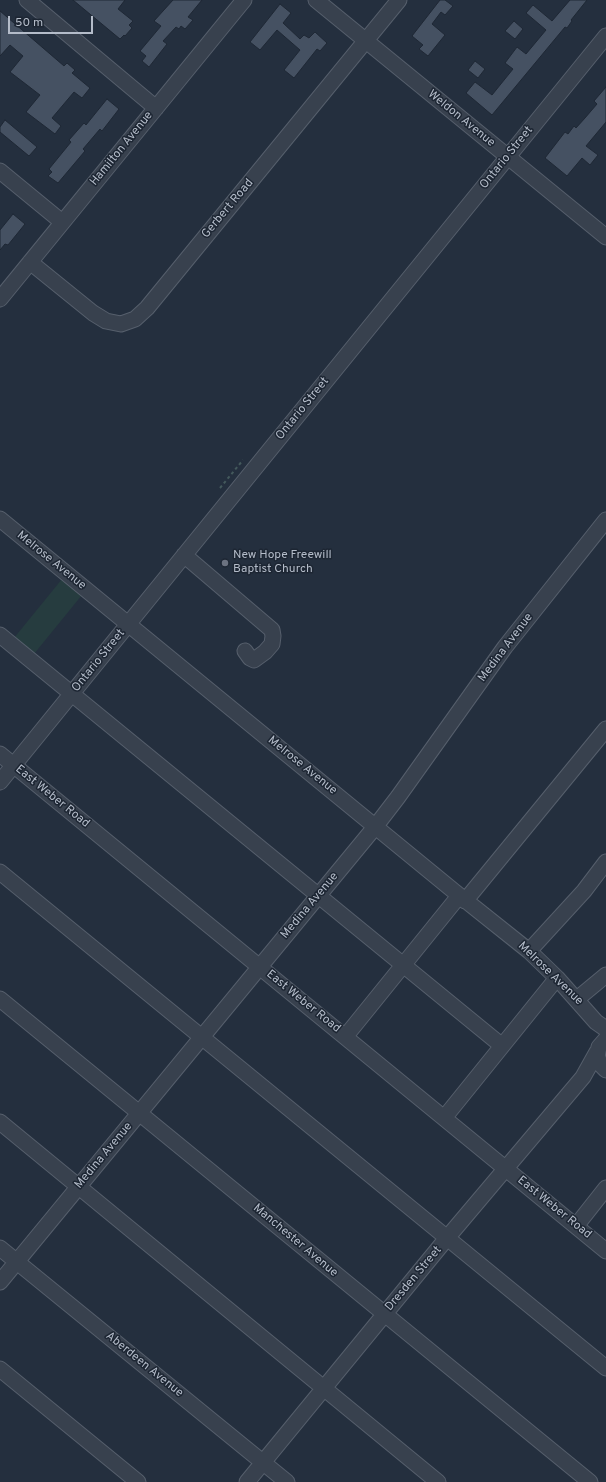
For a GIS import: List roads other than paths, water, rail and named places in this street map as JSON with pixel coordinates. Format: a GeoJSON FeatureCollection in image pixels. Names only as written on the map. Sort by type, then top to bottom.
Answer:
{"type":"FeatureCollection","features":[{"type":"Feature","properties":{"kind":"street"},"geometry":{"type":"LineString","coordinates":[[26,0],[156,108]]}},
{"type":"Feature","properties":{"kind":"street","name":"Hamilton Avenue"},"geometry":{"type":"LineString","coordinates":[[0,299],[244,0]]}},
{"type":"Feature","properties":{"kind":"street","name":"Weldon Avenue"},"geometry":{"type":"LineString","coordinates":[[316,0],[606,237]]}},
{"type":"Feature","properties":{"kind":"street","name":"Gerbert Road"},"geometry":{"type":"LineString","coordinates":[[30,262],[93,313],[106,321],[121,324],[136,319],[399,0]]}},
{"type":"Feature","properties":{"kind":"street","name":"Ontario Street"},"geometry":{"type":"LineString","coordinates":[[0,782],[606,36]]}},
{"type":"Feature","properties":{"kind":"street"},"geometry":{"type":"LineString","coordinates":[[0,171],[62,222]]}},
{"type":"Feature","properties":{"kind":"street","name":"Melrose Avenue"},"geometry":{"type":"LineString","coordinates":[[0,520],[462,898],[529,951],[557,978],[601,1025],[601,1045],[598,1061],[605,1069]]}},
{"type":"Feature","properties":{"kind":"street","name":"Medina Avenue"},"geometry":{"type":"LineString","coordinates":[[0,1282],[375,827],[505,647],[606,520]]}},
{"type":"Feature","properties":{"kind":"street"},"geometry":{"type":"LineString","coordinates":[[184,555],[272,630],[272,644],[265,652],[254,660],[250,658],[245,651]]}},
{"type":"Feature","properties":{"kind":"street"},"geometry":{"type":"LineString","coordinates":[[0,635],[501,1045]]}},
{"type":"Feature","properties":{"kind":"street"},"geometry":{"type":"LineString","coordinates":[[345,1037],[403,965],[606,729]]}},
{"type":"Feature","properties":{"kind":"street","name":"East Weber Road"},"geometry":{"type":"LineString","coordinates":[[0,754],[606,1251]]}},
{"type":"Feature","properties":{"kind":"street"},"geometry":{"type":"LineString","coordinates":[[529,951],[584,891],[606,862]]}},
{"type":"Feature","properties":{"kind":"street"},"geometry":{"type":"LineString","coordinates":[[0,872],[606,1368]]}},
{"type":"Feature","properties":{"kind":"street"},"geometry":{"type":"LineString","coordinates":[[577,999],[606,975]]}},
{"type":"Feature","properties":{"kind":"street"},"geometry":{"type":"LineString","coordinates":[[444,1118],[501,1045],[557,978]]}},
{"type":"Feature","properties":{"kind":"street","name":"Manchester Avenue"},"geometry":{"type":"LineString","coordinates":[[0,999],[590,1482]]}},
{"type":"Feature","properties":{"kind":"street","name":"Dresden Street"},"geometry":{"type":"LineString","coordinates":[[247,1482],[384,1314],[429,1262],[447,1238],[583,1077],[601,1045]]}},
{"type":"Feature","properties":{"kind":"street","name":"Dresden Street"},"geometry":{"type":"LineString","coordinates":[[583,1077],[605,1069]]}},
{"type":"Feature","properties":{"kind":"street"},"geometry":{"type":"LineString","coordinates":[[0,1122],[438,1482]]}},
{"type":"Feature","properties":{"kind":"street"},"geometry":{"type":"LineString","coordinates":[[576,1226],[606,1188]]}},
{"type":"Feature","properties":{"kind":"street","name":"Aberdeen Avenue"},"geometry":{"type":"LineString","coordinates":[[0,1248],[287,1482]]}},
{"type":"Feature","properties":{"kind":"street"},"geometry":{"type":"LineString","coordinates":[[0,1369],[138,1482]]}},
{"type":"Feature","properties":{"kind":"place","name":"New Hope Freewill Baptist Church"},"geometry":{"type":"Point","coordinates":[225,563]}}]}
